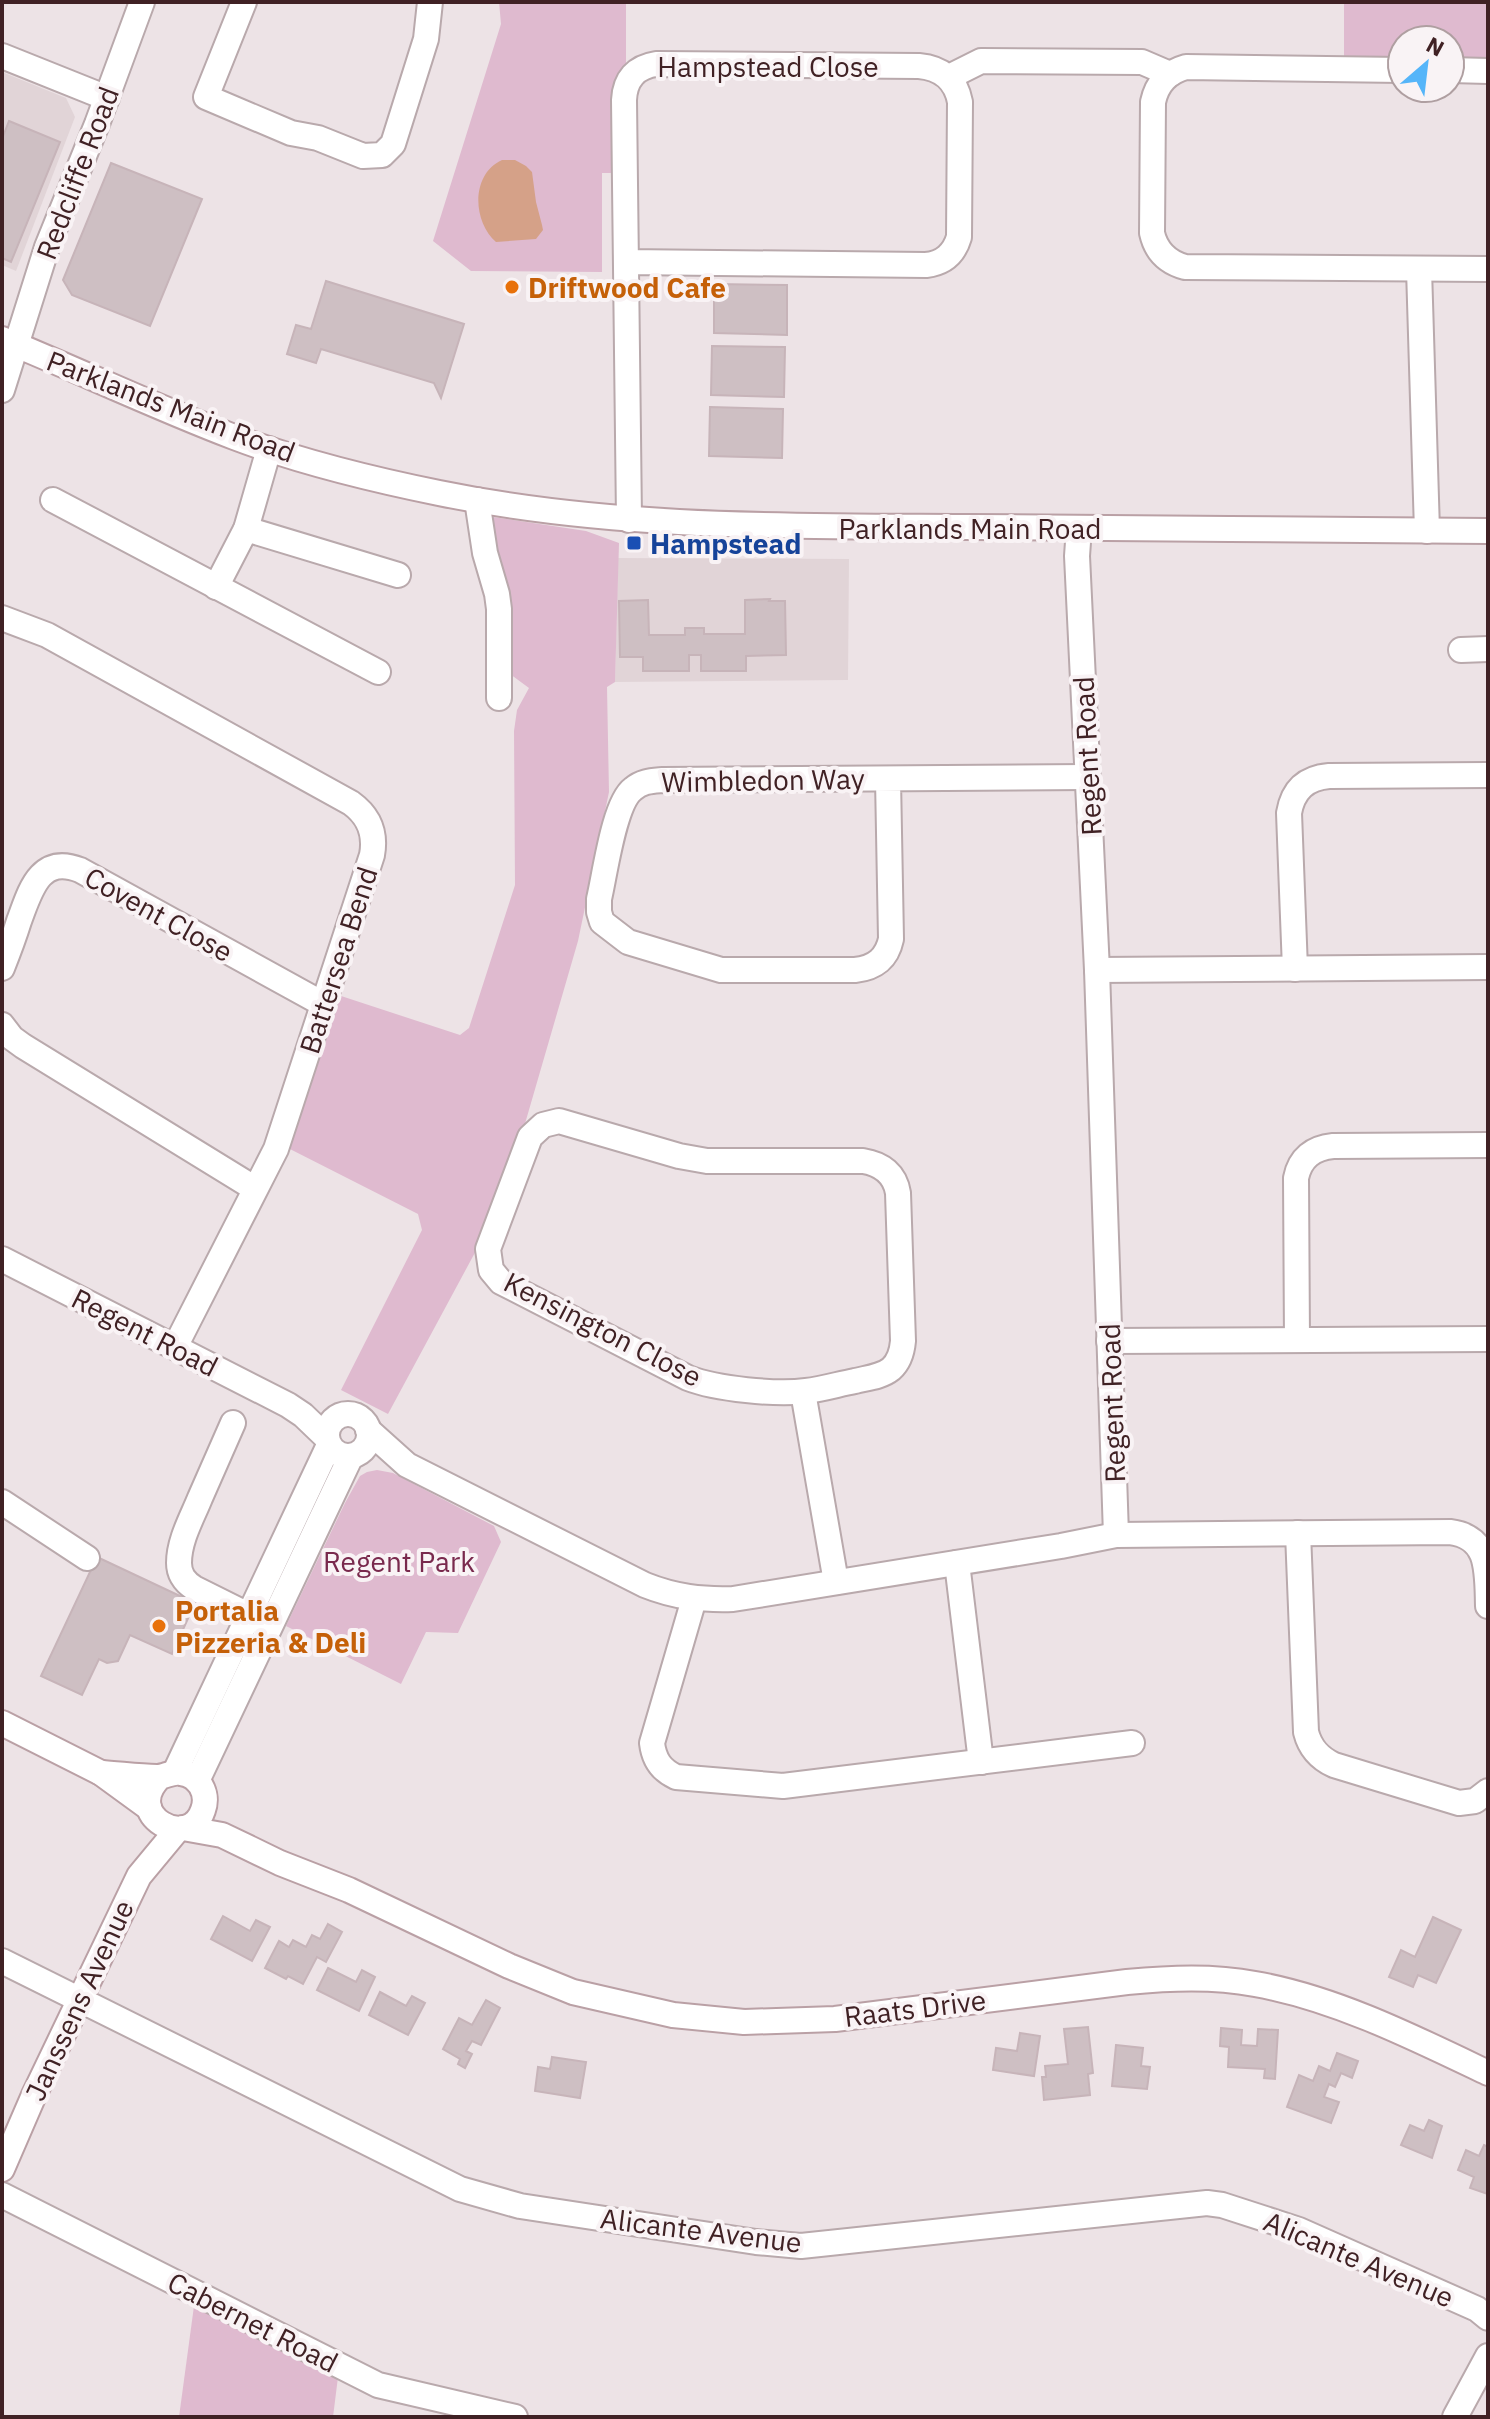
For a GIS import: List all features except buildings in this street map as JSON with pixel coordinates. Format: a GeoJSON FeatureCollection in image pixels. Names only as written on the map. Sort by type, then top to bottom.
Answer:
{"type":"FeatureCollection","features":[{"type":"Feature","properties":{"kind":"street","name":"Redcliffe Road"},"geometry":{"type":"LineString","coordinates":[[9,342],[142,2]]}},
{"type":"Feature","properties":{"kind":"street"},"geometry":{"type":"LineString","coordinates":[[244,2],[206,97],[291,133],[318,138],[370,157],[382,155],[393,144],[426,39],[430,2]]}},
{"type":"Feature","properties":{"kind":"street"},"geometry":{"type":"LineString","coordinates":[[2,56],[107,98]]}},
{"type":"Feature","properties":{"kind":"street"},"geometry":{"type":"LineString","coordinates":[[626,262],[926,265],[942,261],[953,250],[959,230],[960,102],[949,77],[981,61],[1142,62],[1170,74]]}},
{"type":"Feature","properties":{"kind":"street","name":"Hampstead Close"},"geometry":{"type":"LineString","coordinates":[[629,520],[624,92],[630,78],[641,68],[656,64],[919,66],[940,70],[949,77]]}},
{"type":"Feature","properties":{"kind":"street"},"geometry":{"type":"LineString","coordinates":[[1386,70],[1186,67],[1170,74],[1158,86],[1153,102],[1152,233],[1157,247],[1168,260],[1185,267],[1488,269]]}},
{"type":"Feature","properties":{"kind":"street"},"geometry":{"type":"LineString","coordinates":[[1466,70],[1488,71]]}},
{"type":"Feature","properties":{"kind":"street"},"geometry":{"type":"LineString","coordinates":[[1419,269],[1427,531]]}},
{"type":"Feature","properties":{"kind":"street"},"geometry":{"type":"LineString","coordinates":[[2,390],[9,342]]}},
{"type":"Feature","properties":{"kind":"street","name":"Parklands Main Road"},"geometry":{"type":"LineString","coordinates":[[9,342],[172,412],[269,449],[374,478],[477,500],[555,512],[629,520],[765,527],[1488,531]]}},
{"type":"Feature","properties":{"kind":"street"},"geometry":{"type":"LineString","coordinates":[[216,587],[246,529],[269,449]]}},
{"type":"Feature","properties":{"kind":"street"},"geometry":{"type":"LineString","coordinates":[[53,500],[378,672]]}},
{"type":"Feature","properties":{"kind":"street"},"geometry":{"type":"LineString","coordinates":[[477,500],[485,553],[499,609],[499,698]]}},
{"type":"Feature","properties":{"kind":"street","name":"Regent Road"},"geometry":{"type":"LineString","coordinates":[[5,1266],[288,1405],[341,1448],[407,1465],[645,1585],[677,1596],[733,1599],[1116,1535],[1097,970],[1077,563],[1079,528]]}},
{"type":"Feature","properties":{"kind":"street"},"geometry":{"type":"LineString","coordinates":[[246,529],[398,575]]}},
{"type":"Feature","properties":{"kind":"street","name":"Battersea Bend"},"geometry":{"type":"LineString","coordinates":[[2,618],[47,635],[351,803],[363,814],[373,837],[372,855],[276,1149],[175,1347]]}},
{"type":"Feature","properties":{"kind":"street"},"geometry":{"type":"LineString","coordinates":[[1461,650],[1488,649]]}},
{"type":"Feature","properties":{"kind":"street"},"geometry":{"type":"LineString","coordinates":[[1295,969],[1289,813],[1294,795],[1300,788],[1318,777],[1329,776],[1488,775]]}},
{"type":"Feature","properties":{"kind":"street","name":"Wimbledon Way"},"geometry":{"type":"LineString","coordinates":[[888,779],[891,939],[885,954],[873,966],[855,970],[721,970],[628,942],[602,922],[599,899],[618,813],[624,797],[644,782],[663,780],[1087,777]]}},
{"type":"Feature","properties":{"kind":"street","name":"Covent Close"},"geometry":{"type":"LineString","coordinates":[[2,968],[33,885],[42,873],[65,866],[80,870],[323,1004]]}},
{"type":"Feature","properties":{"kind":"street"},"geometry":{"type":"LineString","coordinates":[[1097,970],[1488,967]]}},
{"type":"Feature","properties":{"kind":"street"},"geometry":{"type":"LineString","coordinates":[[2,1025],[23,1046],[254,1188]]}},
{"type":"Feature","properties":{"kind":"street","name":"Kensington Close"},"geometry":{"type":"LineString","coordinates":[[559,1121],[679,1156],[707,1161],[863,1161],[882,1167],[889,1173],[898,1193],[903,1341],[900,1357],[890,1369],[877,1376],[803,1392],[697,1381],[501,1282],[491,1270],[488,1249],[526,1146],[535,1130],[559,1121]]}},
{"type":"Feature","properties":{"kind":"street"},"geometry":{"type":"LineString","coordinates":[[1297,1340],[1296,1178],[1308,1155],[1333,1146],[1488,1145]]}},
{"type":"Feature","properties":{"kind":"street"},"geometry":{"type":"LineString","coordinates":[[1109,1341],[1488,1339]]}},
{"type":"Feature","properties":{"kind":"street"},"geometry":{"type":"LineString","coordinates":[[803,1392],[836,1582]]}},
{"type":"Feature","properties":{"kind":"street","name":"Regent Road"},"geometry":{"type":"LineString","coordinates":[[288,1405],[341,1415]]}},
{"type":"Feature","properties":{"kind":"street"},"geometry":{"type":"LineString","coordinates":[[151,1811],[150,1791],[184,1782],[271,1627],[341,1448],[330,1424],[341,1415],[361,1418],[368,1430],[367,1443],[341,1448]]}},
{"type":"Feature","properties":{"kind":"street"},"geometry":{"type":"LineString","coordinates":[[233,1423],[180,1549],[180,1575],[186,1583],[271,1627]]}},
{"type":"Feature","properties":{"kind":"street","name":"Regent Road"},"geometry":{"type":"LineString","coordinates":[[368,1430],[407,1465]]}},
{"type":"Feature","properties":{"kind":"street"},"geometry":{"type":"LineString","coordinates":[[184,1782],[249,1616],[341,1448]]}},
{"type":"Feature","properties":{"kind":"street"},"geometry":{"type":"LineString","coordinates":[[2,1502],[87,1558]]}},
{"type":"Feature","properties":{"kind":"street"},"geometry":{"type":"LineString","coordinates":[[1116,1535],[1450,1532],[1468,1536],[1482,1549],[1488,1606]]}},
{"type":"Feature","properties":{"kind":"street"},"geometry":{"type":"LineString","coordinates":[[1298,1533],[1306,1732],[1313,1750],[1334,1765],[1459,1803],[1475,1801],[1488,1791]]}},
{"type":"Feature","properties":{"kind":"street"},"geometry":{"type":"LineString","coordinates":[[957,1563],[981,1762]]}},
{"type":"Feature","properties":{"kind":"street"},"geometry":{"type":"LineString","coordinates":[[694,1599],[652,1743],[656,1761],[668,1774],[684,1779],[783,1786],[1132,1743]]}},
{"type":"Feature","properties":{"kind":"street"},"geometry":{"type":"LineString","coordinates":[[2,1723],[101,1773],[151,1811],[163,1825],[181,1828],[196,1822],[204,1810],[184,1782],[101,1773]]}},
{"type":"Feature","properties":{"kind":"street","name":"Raats Drive"},"geometry":{"type":"LineString","coordinates":[[184,1782],[226,1822],[349,1890],[509,1966],[573,1992],[673,2015],[744,2022],[835,2019],[1127,1982],[1166,1978],[1210,1979],[1253,1984],[1307,1997],[1409,2037],[1488,2073]]}},
{"type":"Feature","properties":{"kind":"street","name":"Janssens Avenue"},"geometry":{"type":"LineString","coordinates":[[139,1876],[151,1811]]}},
{"type":"Feature","properties":{"kind":"street","name":"Raats Drive"},"geometry":{"type":"LineString","coordinates":[[181,1828],[222,1835],[280,1863],[349,1890]]}},
{"type":"Feature","properties":{"kind":"street","name":"Janssens Avenue"},"geometry":{"type":"LineString","coordinates":[[2,2169],[79,1998],[139,1876],[181,1828]]}},
{"type":"Feature","properties":{"kind":"street","name":"Alicante Avenue"},"geometry":{"type":"LineString","coordinates":[[2,1961],[460,2189],[520,2206],[801,2246],[1207,2203],[1299,2230],[1477,2309],[1488,2318]]}},
{"type":"Feature","properties":{"kind":"street","name":"Cabernet Road"},"geometry":{"type":"LineString","coordinates":[[2,2195],[378,2385],[437,2409],[515,2417]]}},
{"type":"Feature","properties":{"kind":"street"},"geometry":{"type":"LineString","coordinates":[[1455,2417],[1488,2356]]}},
{"type":"Feature","properties":{"kind":"shaded area"},"geometry":{"type":"Polygon","coordinates":[[[2,72],[66,98],[75,117],[16,271],[2,265],[2,72]]]}},
{"type":"Feature","properties":{"kind":"shaded area"},"geometry":{"type":"Polygon","coordinates":[[[502,160],[515,160],[532,172],[543,230],[536,239],[496,242],[482,222],[478,198],[480,187],[492,167],[502,160]]]}},
{"type":"Feature","properties":{"kind":"shaded area"},"geometry":{"type":"Polygon","coordinates":[[[618,558],[849,559],[848,680],[615,682],[618,558]]]}},
{"type":"Feature","properties":{"kind":"green space"},"geometry":{"type":"Polygon","coordinates":[[[499,2],[626,2],[626,69],[615,173],[602,173],[602,272],[471,271],[433,241],[501,24],[499,2]]]}},
{"type":"Feature","properties":{"kind":"green space"},"geometry":{"type":"Polygon","coordinates":[[[1344,2],[1488,2],[1488,60],[1466,60],[1466,24],[1386,24],[1386,59],[1344,58],[1344,2]]]}},
{"type":"Feature","properties":{"kind":"green space"},"geometry":{"type":"Polygon","coordinates":[[[486,516],[586,531],[619,543],[615,682],[607,687],[609,792],[578,941],[522,1134],[485,1234],[388,1414],[341,1390],[422,1230],[418,1214],[284,1146],[335,994],[460,1035],[469,1028],[515,885],[514,731],[517,710],[529,688],[510,674],[486,516]]]}},
{"type":"Feature","properties":{"kind":"green space","name":"Regent Park"},"geometry":{"type":"Polygon","coordinates":[[[377,1470],[393,1473],[494,1526],[501,1542],[458,1633],[426,1632],[401,1684],[286,1626],[360,1476],[377,1470]]]}},
{"type":"Feature","properties":{"kind":"green space"},"geometry":{"type":"Polygon","coordinates":[[[194,2306],[338,2377],[333,2417],[179,2417],[194,2306]]]}},
{"type":"Feature","properties":{"kind":"place","name":"Driftwood Cafe"},"geometry":{"type":"Point","coordinates":[512,287]}},
{"type":"Feature","properties":{"kind":"place","name":"Hampstead"},"geometry":{"type":"Point","coordinates":[634,543]}},
{"type":"Feature","properties":{"kind":"place","name":"Portalia Pizzeria & Deli"},"geometry":{"type":"Point","coordinates":[159,1626]}}]}
